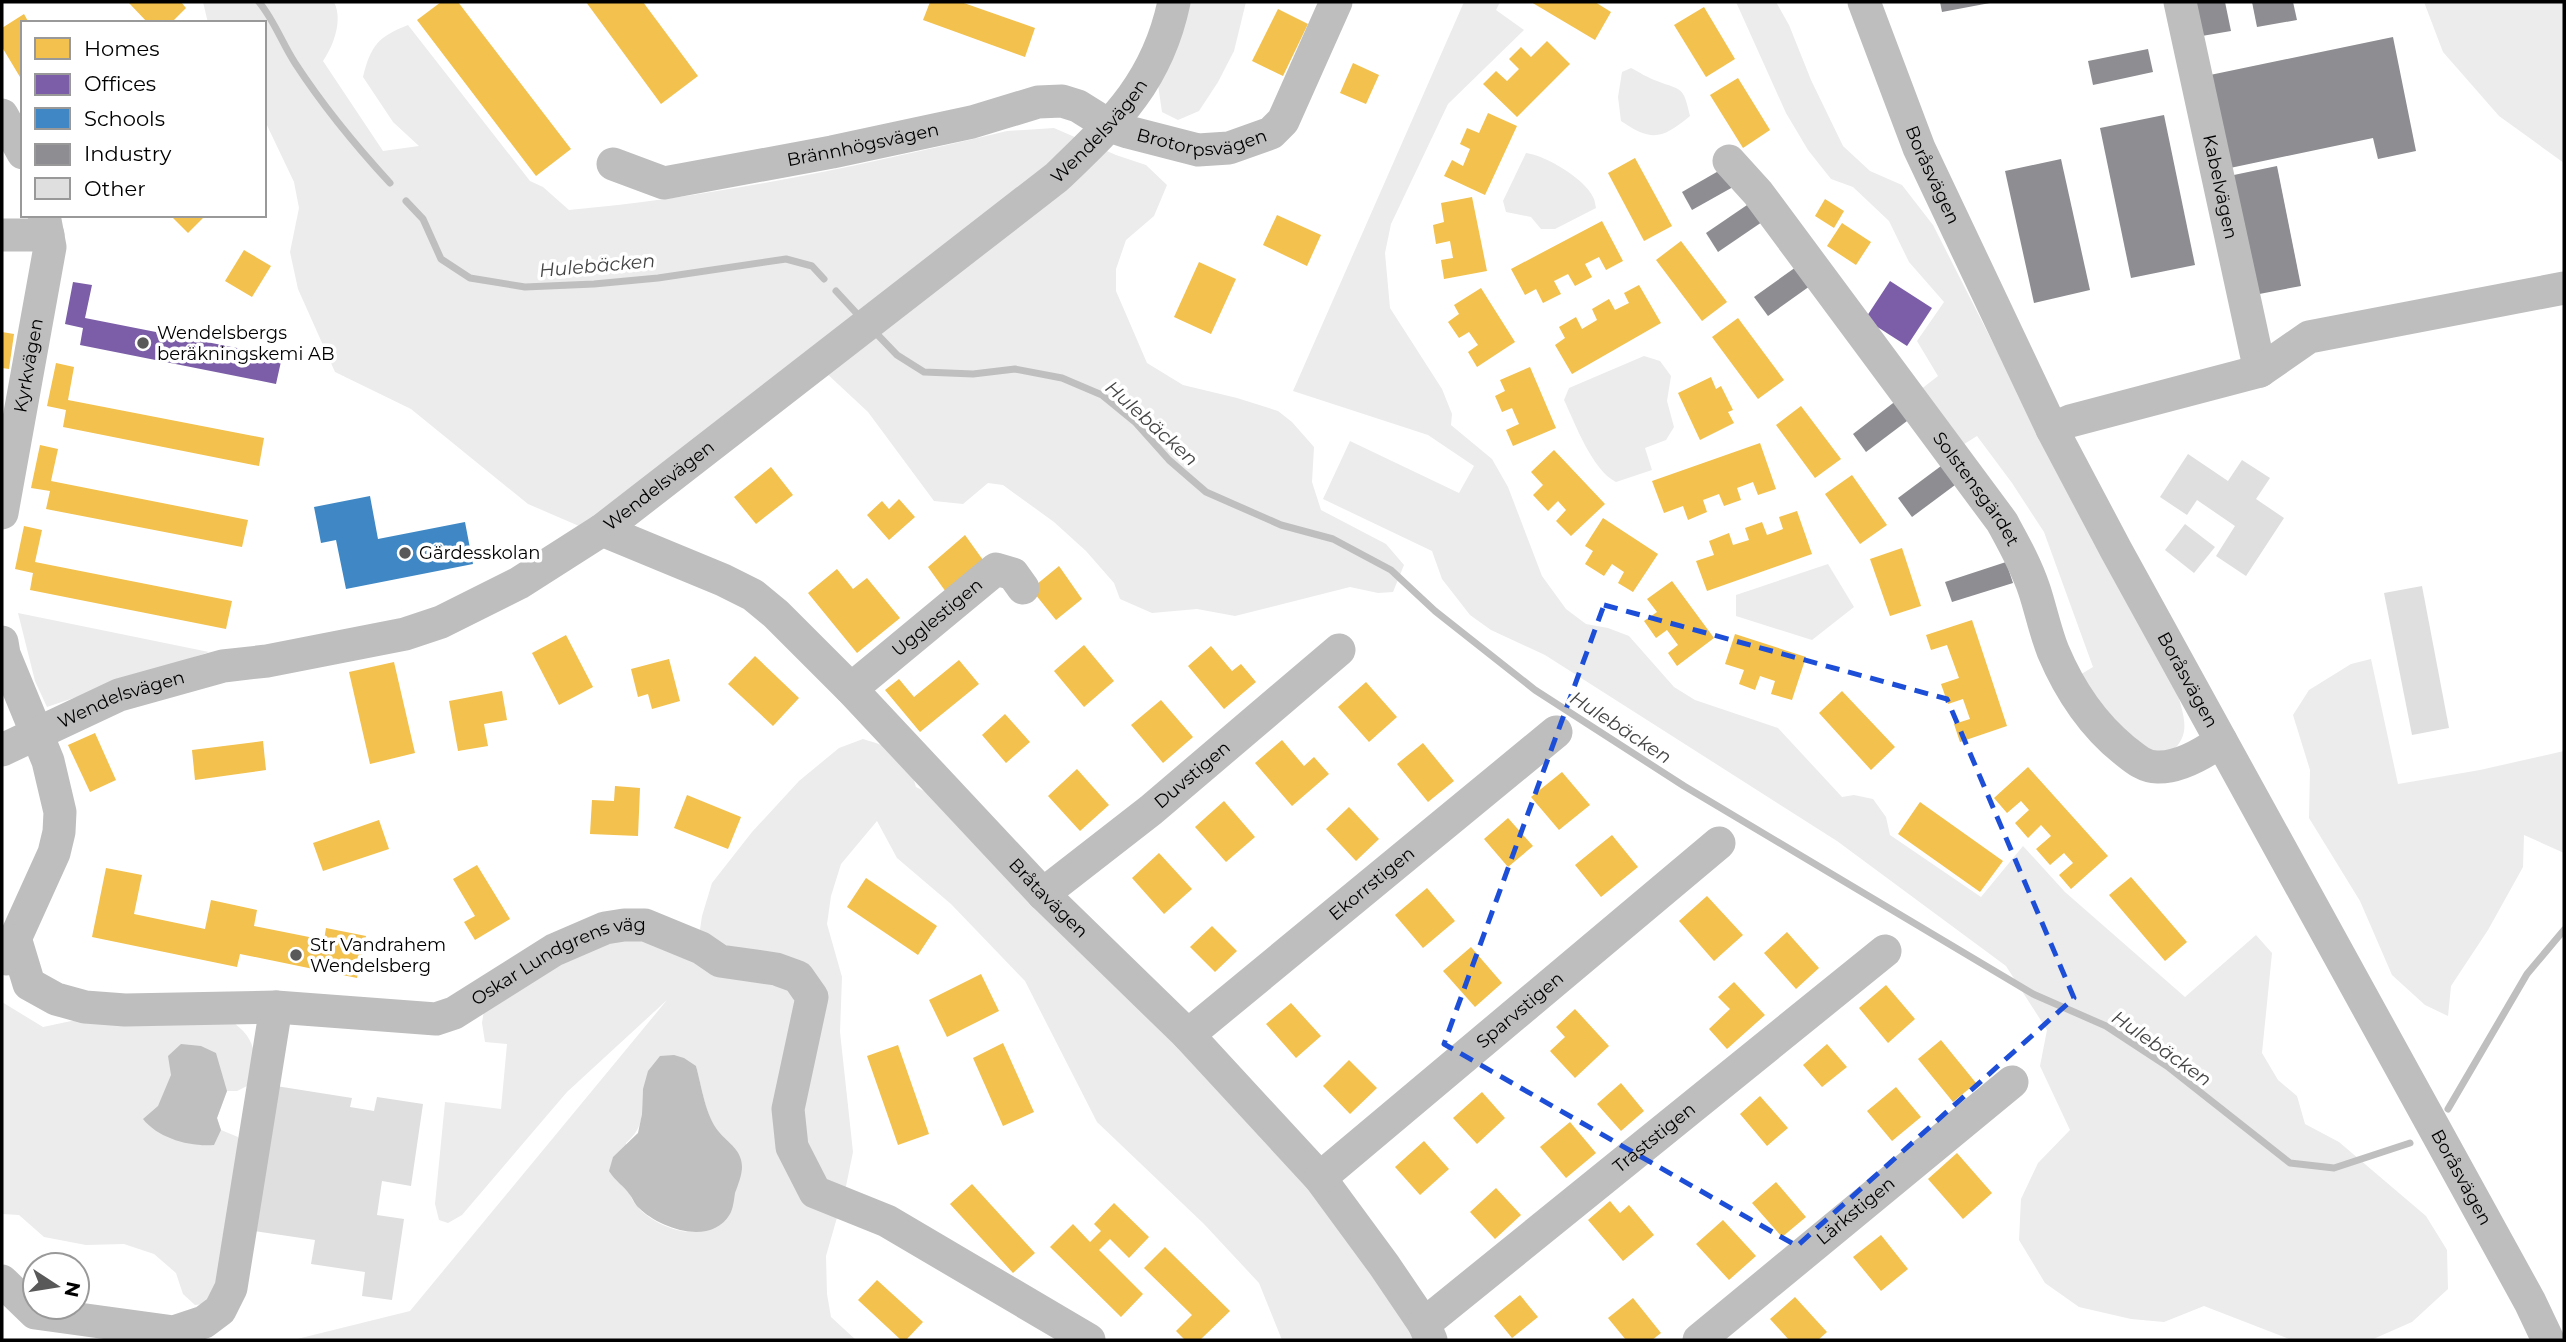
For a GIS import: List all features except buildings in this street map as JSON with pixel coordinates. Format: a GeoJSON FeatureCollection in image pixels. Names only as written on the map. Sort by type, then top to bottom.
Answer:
{"type":"FeatureCollection","features":[{"type":"Feature","properties":{"kind":"street","name":"Wendelsvägen"},"geometry":{"type":"LineString","coordinates":[[2,750],[119,695],[211,669],[381,639],[441,622],[519,583],[602,530],[1057,177],[1110,126],[1151,70],[1161,48],[1174,2]]}},
{"type":"Feature","properties":{"kind":"street","name":"Brotorpsvägen"},"geometry":{"type":"LineString","coordinates":[[1110,126],[1198,150],[1229,148],[1271,133],[1283,121],[1336,2]]}},
{"type":"Feature","properties":{"kind":"street","name":"Boråsvägen"},"geometry":{"type":"LineString","coordinates":[[1864,2],[1919,148],[2052,429],[2548,1340]]}},
{"type":"Feature","properties":{"kind":"street","name":"Kabelvägen"},"geometry":{"type":"LineString","coordinates":[[2180,2],[2260,371]]}},
{"type":"Feature","properties":{"kind":"street","name":"Brännhögsvägen"},"geometry":{"type":"LineString","coordinates":[[613,164],[664,183],[832,152],[972,122],[1038,102],[1062,101],[1078,106],[1110,126]]}},
{"type":"Feature","properties":{"kind":"street"},"geometry":{"type":"LineString","coordinates":[[2,115],[21,149]]}},
{"type":"Feature","properties":{"kind":"street","name":"Solstensgärdet"},"geometry":{"type":"LineString","coordinates":[[1729,162],[1758,193],[2002,522],[2021,556],[2052,649],[2063,672],[2081,704],[2103,732],[2146,765],[2159,767],[2206,752],[2221,741]]}},
{"type":"Feature","properties":{"kind":"street"},"geometry":{"type":"LineString","coordinates":[[2,235],[46,225]]}},
{"type":"Feature","properties":{"kind":"street","name":"Kyrkvägen"},"geometry":{"type":"LineString","coordinates":[[2,513],[50,247],[46,225]]}},
{"type":"Feature","properties":{"kind":"street"},"geometry":{"type":"LineString","coordinates":[[2052,429],[2070,421],[2260,371],[2309,337],[2564,288]]}},
{"type":"Feature","properties":{"kind":"street","name":"Bråtavägen"},"geometry":{"type":"LineString","coordinates":[[602,530],[723,580],[753,595],[776,614],[851,689],[1043,894],[1188,1035],[1320,1178],[1427,1332]]}},
{"type":"Feature","properties":{"kind":"street","name":"Ugglestigen"},"geometry":{"type":"LineString","coordinates":[[851,689],[996,569],[1013,574],[1023,588]]}},
{"type":"Feature","properties":{"kind":"street"},"geometry":{"type":"LineString","coordinates":[[2,650],[36,734]]}},
{"type":"Feature","properties":{"kind":"street","name":"Duvstigen"},"geometry":{"type":"LineString","coordinates":[[1043,894],[1151,810],[1339,650]]}},
{"type":"Feature","properties":{"kind":"street","name":"Ekorrstigen"},"geometry":{"type":"LineString","coordinates":[[1188,1035],[1556,732]]}},
{"type":"Feature","properties":{"kind":"street","name":"Oskar Lundgrens väg"},"geometry":{"type":"LineString","coordinates":[[36,734],[48,761],[60,812],[54,853],[9,954],[29,984],[56,999],[85,1007],[125,1010],[276,1007],[436,1018],[454,1013],[554,950],[605,928],[645,925],[701,948],[720,961],[776,969],[798,977],[812,997],[788,1109],[792,1147],[815,1192],[887,1222],[1089,1340]]}},
{"type":"Feature","properties":{"kind":"street","name":"Sparvstigen"},"geometry":{"type":"LineString","coordinates":[[1320,1178],[1719,843]]}},
{"type":"Feature","properties":{"kind":"street","name":"Traststigen"},"geometry":{"type":"LineString","coordinates":[[1427,1332],[1885,951]]}},
{"type":"Feature","properties":{"kind":"street"},"geometry":{"type":"LineString","coordinates":[[2,1282],[35,1314],[174,1332],[204,1322],[220,1310],[231,1287],[276,1007]]}},
{"type":"Feature","properties":{"kind":"street","name":"Lärkstigen"},"geometry":{"type":"LineString","coordinates":[[1699,1340],[2012,1082]]}},
{"type":"Feature","properties":{"kind":"highlighted area"},"geometry":{"type":"Polygon","coordinates":[[[1604,605],[1947,699],[2074,998],[1797,1246],[1444,1044],[1604,605]]]}},
{"type":"Feature","properties":{"kind":"shaded area"},"geometry":{"type":"Polygon","coordinates":[[[203,2],[334,2],[338,17],[336,32],[323,61],[383,151],[419,146],[393,122],[363,77],[377,43],[408,25],[530,181],[543,187],[569,210],[735,188],[899,156],[1007,131],[1054,128],[1146,165],[1167,185],[1154,216],[1126,240],[1116,269],[1116,291],[1147,363],[1183,385],[1278,411],[1292,422],[1314,447],[1312,482],[1321,510],[1386,544],[1404,565],[1393,592],[1378,593],[1350,587],[1235,616],[1197,609],[1152,613],[1120,599],[1114,583],[1086,551],[1054,522],[1003,485],[988,483],[963,504],[934,501],[868,412],[809,357],[633,492],[579,526],[528,504],[411,409],[335,372],[298,289],[290,252],[299,208],[294,182],[266,123],[266,21],[208,21],[203,2]]]}},
{"type":"Feature","properties":{"kind":"shaded area"},"geometry":{"type":"Polygon","coordinates":[[[1184,2],[1246,2],[1234,51],[1218,82],[1199,111],[1178,120],[1162,112],[1157,78],[1184,2]]]}},
{"type":"Feature","properties":{"kind":"shaded area"},"geometry":{"type":"Polygon","coordinates":[[[1464,2],[1500,2],[1496,10],[1524,30],[1448,104],[1391,224],[1385,253],[1390,308],[1442,389],[1452,414],[1451,425],[1492,459],[1508,487],[1542,576],[1566,609],[1586,624],[1629,636],[1674,687],[1695,700],[1778,728],[1842,797],[1854,795],[1873,799],[1886,817],[1890,835],[1981,897],[2023,846],[2065,892],[2185,997],[2256,935],[2272,953],[2262,1053],[2278,1080],[2297,1096],[2305,1124],[2339,1142],[2426,1216],[2447,1250],[2448,1289],[2412,1322],[2371,1340],[2292,1340],[2204,1306],[2164,1322],[2131,1319],[2079,1307],[2045,1283],[2019,1240],[2021,1199],[2038,1163],[2070,1130],[2040,1066],[2047,1030],[2006,966],[1837,841],[1545,655],[1491,630],[1470,615],[1442,579],[1432,551],[1323,499],[1350,441],[1459,493],[1474,466],[1428,435],[1293,391],[1464,2]]]}},
{"type":"Feature","properties":{"kind":"shaded area"},"geometry":{"type":"Polygon","coordinates":[[[1736,2],[1776,2],[1843,146],[1870,171],[1902,185],[1933,225],[2056,467],[2178,695],[2184,720],[2183,734],[2181,741],[2169,754],[2141,752],[2078,676],[2093,667],[2044,532],[1977,436],[1961,446],[1920,390],[1938,376],[1917,341],[1944,302],[1909,262],[1889,221],[1853,187],[1831,179],[1808,150],[1786,113],[1736,2]]]}},
{"type":"Feature","properties":{"kind":"shaded area"},"geometry":{"type":"Polygon","coordinates":[[[2424,2],[2564,2],[2564,163],[2499,116],[2443,52],[2424,2]]]}},
{"type":"Feature","properties":{"kind":"shaded area"},"geometry":{"type":"Polygon","coordinates":[[[1631,68],[1681,91],[1690,116],[1672,129],[1657,135],[1641,132],[1621,121],[1618,97],[1622,72],[1631,68]]]}},
{"type":"Feature","properties":{"kind":"shaded area"},"geometry":{"type":"Polygon","coordinates":[[[1526,153],[1564,169],[1582,183],[1594,198],[1596,208],[1555,229],[1541,229],[1531,217],[1506,212],[1503,201],[1526,153]]]}},
{"type":"Feature","properties":{"kind":"shaded area"},"geometry":{"type":"Polygon","coordinates":[[[1644,356],[1660,361],[1671,376],[1667,401],[1674,427],[1666,440],[1645,448],[1652,470],[1616,482],[1607,476],[1592,457],[1564,400],[1569,388],[1644,356]]]}},
{"type":"Feature","properties":{"kind":"shaded area"},"geometry":{"type":"Polygon","coordinates":[[[1828,564],[1854,607],[1812,640],[1736,616],[1736,595],[1828,564]]]}},
{"type":"Feature","properties":{"kind":"shaded area"},"geometry":{"type":"Polygon","coordinates":[[[18,613],[209,652],[47,707],[35,681],[18,613]]]}},
{"type":"Feature","properties":{"kind":"shaded area"},"geometry":{"type":"Polygon","coordinates":[[[2371,659],[2398,784],[2480,770],[2564,751],[2564,853],[2524,835],[2523,867],[2488,930],[2451,986],[2448,1016],[2425,1005],[2392,975],[2360,901],[2309,818],[2310,770],[2293,715],[2309,690],[2351,664],[2371,659]]]}},
{"type":"Feature","properties":{"kind":"shaded area"},"geometry":{"type":"Polygon","coordinates":[[[863,739],[893,749],[904,758],[916,787],[942,800],[1308,1183],[1422,1340],[1282,1340],[1259,1283],[1204,1224],[1097,1122],[1025,981],[951,904],[897,858],[877,821],[841,864],[831,896],[827,924],[842,977],[840,1032],[853,1152],[826,1256],[827,1294],[831,1317],[856,1340],[293,1340],[410,1311],[667,1000],[567,1092],[462,1215],[448,1223],[439,1220],[435,1204],[445,1102],[501,1109],[507,1044],[485,1042],[482,1023],[484,1010],[548,968],[599,946],[634,937],[696,957],[702,916],[712,883],[752,832],[799,781],[839,748],[863,739]],[[696,1066],[643,1089],[639,1125],[626,1143],[627,1182],[634,1202],[647,1216],[665,1226],[685,1232],[706,1230],[719,1224],[736,1190],[741,1168],[737,1152],[719,1133],[710,1118],[696,1066]]]}},
{"type":"Feature","properties":{"kind":"shaded area"},"geometry":{"type":"Polygon","coordinates":[[[2,1002],[43,1027],[76,1020],[234,1023],[248,1037],[254,1051],[249,1085],[237,1091],[227,1091],[217,1118],[221,1130],[238,1137],[245,1151],[220,1289],[204,1304],[195,1305],[183,1294],[176,1273],[154,1254],[124,1244],[86,1245],[44,1237],[19,1215],[2,1214],[2,1002]]]}},
{"type":"Feature","properties":{"kind":"shaded area"},"geometry":{"type":"Polygon","coordinates":[[[181,1044],[201,1046],[216,1053],[227,1091],[217,1118],[221,1130],[214,1145],[175,1140],[149,1126],[143,1119],[158,1106],[171,1075],[168,1056],[181,1044]]]}},
{"type":"Feature","properties":{"kind":"shaded area"},"geometry":{"type":"Polygon","coordinates":[[[674,1055],[696,1066],[710,1117],[719,1132],[737,1151],[741,1161],[741,1173],[731,1212],[721,1224],[711,1230],[685,1231],[659,1222],[638,1207],[609,1171],[613,1157],[638,1133],[648,1071],[660,1056],[674,1055]]]}},
{"type":"Feature","properties":{"kind":"waterway","name":"Hulebäcken"},"geometry":{"type":"LineString","coordinates":[[259,2],[317,95],[390,183]]}},
{"type":"Feature","properties":{"kind":"waterway","name":"Hulebäcken"},"geometry":{"type":"LineString","coordinates":[[406,201],[423,219],[441,259],[470,278],[525,287],[594,284],[658,278],[786,259],[812,266],[824,279]]}},
{"type":"Feature","properties":{"kind":"waterway","name":"Hulebäcken"},"geometry":{"type":"LineString","coordinates":[[836,291],[860,317]]}},
{"type":"Feature","properties":{"kind":"waterway","name":"Hulebäcken"},"geometry":{"type":"LineString","coordinates":[[873,330],[897,355],[924,372],[973,374],[1015,369],[1062,378],[1102,395],[1135,422],[1169,460],[1206,492],[1281,525],[1333,539],[1391,570],[1435,611],[1535,690],[1684,786],[2033,994],[2106,1026],[2167,1066],[2290,1163],[2334,1168],[2410,1143]]}},
{"type":"Feature","properties":{"kind":"waterway","name":"Hulebäcken"},"geometry":{"type":"LineString","coordinates":[[2448,1109],[2527,974],[2564,930]]}},
{"type":"Feature","properties":{"kind":"place","name":"Wendelsbergs beräkningskemi AB"},"geometry":{"type":"Point","coordinates":[143,343]}},
{"type":"Feature","properties":{"kind":"place","name":"Gärdesskolan"},"geometry":{"type":"Point","coordinates":[405,553]}},
{"type":"Feature","properties":{"kind":"place","name":"Str Vandrahem Wendelsberg"},"geometry":{"type":"Point","coordinates":[296,955]}}]}
